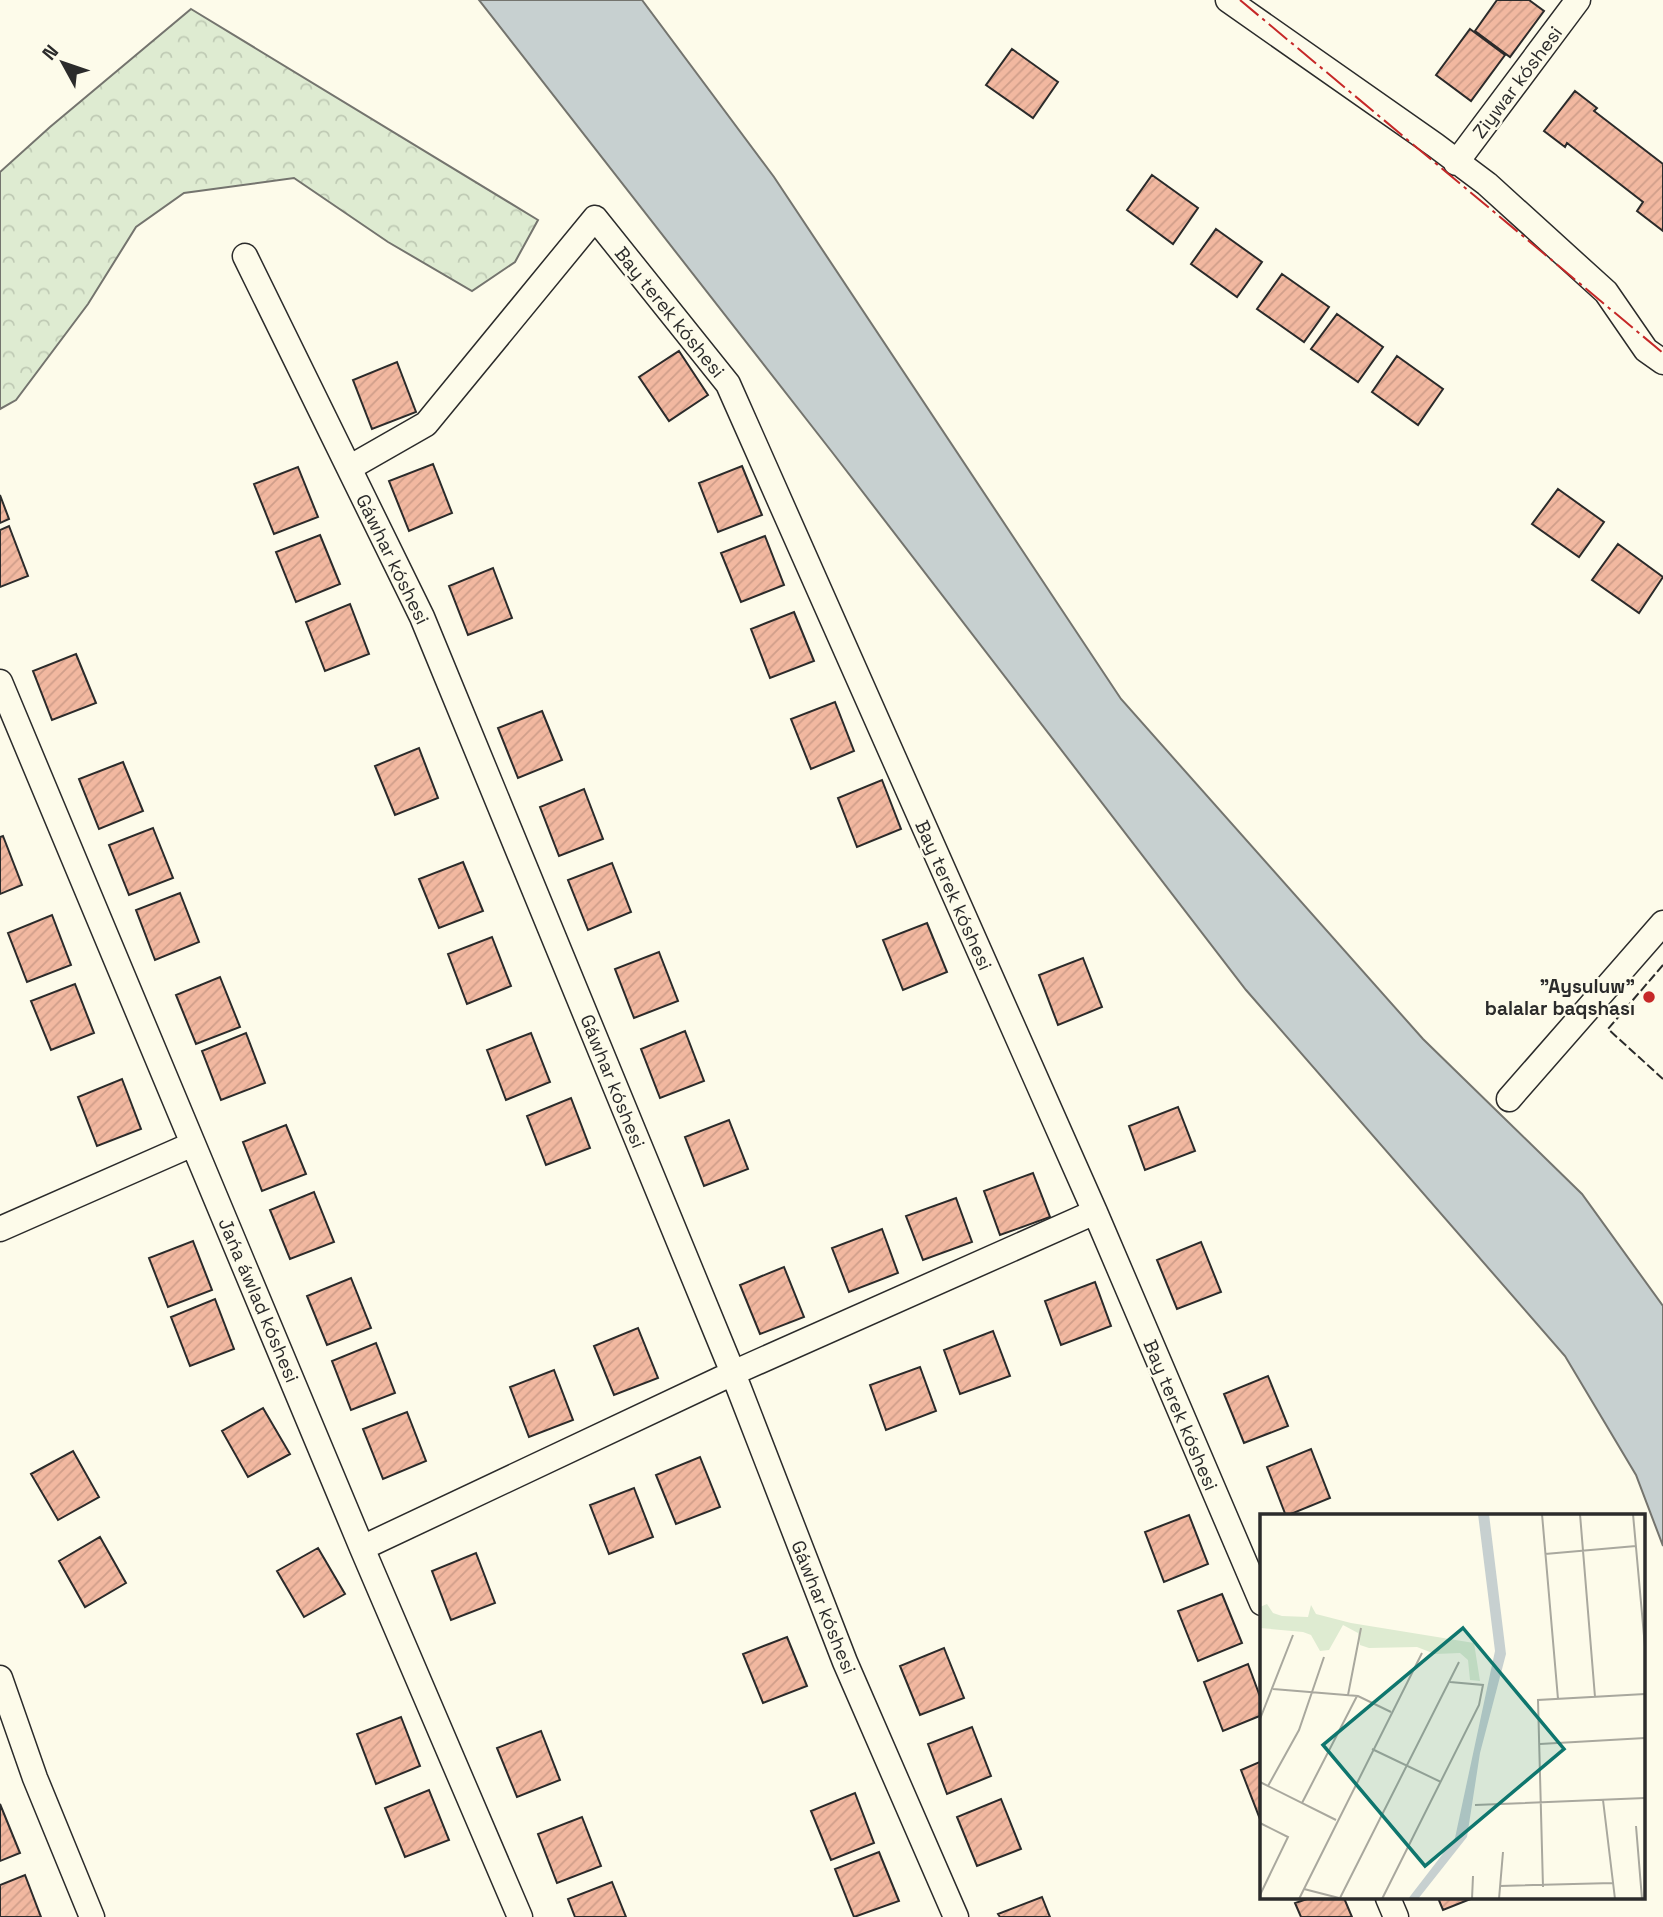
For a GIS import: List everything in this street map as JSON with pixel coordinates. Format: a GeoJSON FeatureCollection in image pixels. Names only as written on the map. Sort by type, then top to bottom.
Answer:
{"type":"FeatureCollection","features":[{"type":"Feature","properties":{"kind":"street"},"geometry":{"type":"LineString","coordinates":[[1228,0],[1487,184],[1606,292],[1646,350],[1663,362]]}},
{"type":"Feature","properties":{"kind":"street","name":"Ziywar kóshesi"},"geometry":{"type":"LineString","coordinates":[[1456,163],[1578,0]]}},
{"type":"Feature","properties":{"kind":"street","name":"Bay terek kóshesi"},"geometry":{"type":"LineString","coordinates":[[349,468],[426,424],[595,218],[728,384],[1095,1212],[1260,1598]]}},
{"type":"Feature","properties":{"kind":"street","name":"Gáwhar kóshesi"},"geometry":{"type":"LineString","coordinates":[[244,256],[422,617],[733,1373],[845,1662],[956,1917]]}},
{"type":"Feature","properties":{"kind":"street","name":"Jańa áwlad kóshesi"},"geometry":{"type":"LineString","coordinates":[[0,682],[362,1548],[520,1917]]}},
{"type":"Feature","properties":{"kind":"street"},"geometry":{"type":"LineString","coordinates":[[1509,1099],[1663,923]]}},
{"type":"Feature","properties":{"kind":"street"},"geometry":{"type":"LineString","coordinates":[[0,1229],[193,1144]]}},
{"type":"Feature","properties":{"kind":"street"},"geometry":{"type":"LineString","coordinates":[[362,1548],[733,1373],[1095,1212]]}},
{"type":"Feature","properties":{"kind":"street"},"geometry":{"type":"LineString","coordinates":[[0,1678],[35,1778],[92,1917]]}},
{"type":"Feature","properties":{"kind":"street"},"geometry":{"type":"LineString","coordinates":[[1388,1899],[1396,1917]]}},
{"type":"Feature","properties":{"kind":"green space"},"geometry":{"type":"Polygon","coordinates":[[[191,9],[538,220],[515,262],[472,291],[388,242],[294,178],[184,193],[136,227],[88,304],[16,400],[0,409],[0,172],[191,9]]]}},
{"type":"Feature","properties":{"kind":"shaded area"},"geometry":{"type":"Polygon","coordinates":[[[479,0],[642,0],[774,177],[1121,699],[1423,1039],[1582,1194],[1663,1306],[1663,1546],[1636,1475],[1565,1356],[1246,990],[832,452],[479,0]]]}},
{"type":"Feature","properties":{"kind":"building"},"geometry":{"type":"Polygon","coordinates":[[[1497,0],[1529,0],[1544,11],[1510,57],[1475,31],[1497,0]]]}},
{"type":"Feature","properties":{"kind":"building"},"geometry":{"type":"Polygon","coordinates":[[[1470,29],[1505,55],[1471,101],[1436,75],[1470,29]]]}},
{"type":"Feature","properties":{"kind":"building"},"geometry":{"type":"Polygon","coordinates":[[[1012,49],[1058,82],[1033,118],[986,85],[1012,49]]]}},
{"type":"Feature","properties":{"kind":"building"},"geometry":{"type":"Polygon","coordinates":[[[1575,91],[1597,108],[1594,111],[1663,164],[1663,231],[1637,211],[1643,202],[1567,143],[1565,147],[1544,131],[1575,91]]]}},
{"type":"Feature","properties":{"kind":"building"},"geometry":{"type":"Polygon","coordinates":[[[1152,175],[1198,208],[1173,244],[1127,210],[1152,175]]]}},
{"type":"Feature","properties":{"kind":"building"},"geometry":{"type":"Polygon","coordinates":[[[1216,229],[1262,262],[1237,297],[1191,264],[1216,229]]]}},
{"type":"Feature","properties":{"kind":"building"},"geometry":{"type":"Polygon","coordinates":[[[1282,274],[1329,307],[1304,342],[1257,309],[1282,274]]]}},
{"type":"Feature","properties":{"kind":"building"},"geometry":{"type":"Polygon","coordinates":[[[1337,314],[1383,347],[1358,382],[1311,349],[1337,314]]]}},
{"type":"Feature","properties":{"kind":"building"},"geometry":{"type":"Polygon","coordinates":[[[679,351],[708,395],[669,421],[639,377],[679,351]]]}},
{"type":"Feature","properties":{"kind":"building"},"geometry":{"type":"Polygon","coordinates":[[[1397,356],[1443,389],[1418,425],[1372,392],[1397,356]]]}},
{"type":"Feature","properties":{"kind":"building"},"geometry":{"type":"Polygon","coordinates":[[[397,362],[416,412],[372,429],[353,380],[397,362]]]}},
{"type":"Feature","properties":{"kind":"building"},"geometry":{"type":"Polygon","coordinates":[[[433,464],[452,513],[409,531],[389,481],[433,464]]]}},
{"type":"Feature","properties":{"kind":"building"},"geometry":{"type":"Polygon","coordinates":[[[742,466],[762,515],[718,532],[699,483],[742,466]]]}},
{"type":"Feature","properties":{"kind":"building"},"geometry":{"type":"Polygon","coordinates":[[[298,467],[318,517],[274,534],[254,484],[298,467]]]}},
{"type":"Feature","properties":{"kind":"building"},"geometry":{"type":"Polygon","coordinates":[[[1558,489],[1604,522],[1579,557],[1532,524],[1558,489]]]}},
{"type":"Feature","properties":{"kind":"building"},"geometry":{"type":"Polygon","coordinates":[[[0,495],[9,519],[0,523],[0,495]]]}},
{"type":"Feature","properties":{"kind":"building"},"geometry":{"type":"Polygon","coordinates":[[[9,526],[28,576],[0,587],[0,530],[9,526]]]}},
{"type":"Feature","properties":{"kind":"building"},"geometry":{"type":"Polygon","coordinates":[[[320,535],[340,584],[296,602],[276,552],[320,535]]]}},
{"type":"Feature","properties":{"kind":"building"},"geometry":{"type":"Polygon","coordinates":[[[765,536],[784,585],[741,602],[721,553],[765,536]]]}},
{"type":"Feature","properties":{"kind":"building"},"geometry":{"type":"Polygon","coordinates":[[[1618,544],[1663,577],[1639,613],[1592,580],[1618,544]]]}},
{"type":"Feature","properties":{"kind":"building"},"geometry":{"type":"Polygon","coordinates":[[[493,568],[512,618],[468,635],[449,586],[493,568]]]}},
{"type":"Feature","properties":{"kind":"building"},"geometry":{"type":"Polygon","coordinates":[[[350,604],[369,654],[325,671],[306,622],[350,604]]]}},
{"type":"Feature","properties":{"kind":"building"},"geometry":{"type":"Polygon","coordinates":[[[794,612],[814,661],[770,678],[751,629],[794,612]]]}},
{"type":"Feature","properties":{"kind":"building"},"geometry":{"type":"Polygon","coordinates":[[[76,654],[96,703],[52,720],[33,671],[76,654]]]}},
{"type":"Feature","properties":{"kind":"building"},"geometry":{"type":"Polygon","coordinates":[[[835,702],[854,751],[811,769],[791,719],[835,702]]]}},
{"type":"Feature","properties":{"kind":"building"},"geometry":{"type":"Polygon","coordinates":[[[542,711],[562,760],[518,778],[498,728],[542,711]]]}},
{"type":"Feature","properties":{"kind":"building"},"geometry":{"type":"Polygon","coordinates":[[[419,748],[438,798],[395,815],[375,766],[419,748]]]}},
{"type":"Feature","properties":{"kind":"building"},"geometry":{"type":"Polygon","coordinates":[[[123,762],[143,811],[99,829],[79,779],[123,762]]]}},
{"type":"Feature","properties":{"kind":"building"},"geometry":{"type":"Polygon","coordinates":[[[882,780],[901,829],[857,847],[838,798],[882,780]]]}},
{"type":"Feature","properties":{"kind":"building"},"geometry":{"type":"Polygon","coordinates":[[[584,789],[603,839],[559,856],[540,807],[584,789]]]}},
{"type":"Feature","properties":{"kind":"building"},"geometry":{"type":"Polygon","coordinates":[[[153,828],[173,878],[129,895],[109,845],[153,828]]]}},
{"type":"Feature","properties":{"kind":"building"},"geometry":{"type":"Polygon","coordinates":[[[3,836],[22,885],[0,894],[0,837],[3,836]]]}},
{"type":"Feature","properties":{"kind":"building"},"geometry":{"type":"Polygon","coordinates":[[[463,862],[483,911],[439,928],[419,879],[463,862]]]}},
{"type":"Feature","properties":{"kind":"building"},"geometry":{"type":"Polygon","coordinates":[[[612,863],[631,912],[588,930],[568,880],[612,863]]]}},
{"type":"Feature","properties":{"kind":"building"},"geometry":{"type":"Polygon","coordinates":[[[180,893],[199,942],[155,960],[136,910],[180,893]]]}},
{"type":"Feature","properties":{"kind":"building"},"geometry":{"type":"Polygon","coordinates":[[[52,915],[71,965],[27,982],[8,933],[52,915]]]}},
{"type":"Feature","properties":{"kind":"building"},"geometry":{"type":"Polygon","coordinates":[[[927,923],[947,972],[903,990],[883,940],[927,923]]]}},
{"type":"Feature","properties":{"kind":"building"},"geometry":{"type":"Polygon","coordinates":[[[492,937],[511,986],[467,1004],[448,954],[492,937]]]}},
{"type":"Feature","properties":{"kind":"building"},"geometry":{"type":"Polygon","coordinates":[[[659,952],[678,1001],[634,1018],[615,969],[659,952]]]}},
{"type":"Feature","properties":{"kind":"building"},"geometry":{"type":"Polygon","coordinates":[[[1083,958],[1102,1007],[1058,1025],[1039,975],[1083,958]]]}},
{"type":"Feature","properties":{"kind":"building"},"geometry":{"type":"Polygon","coordinates":[[[220,977],[240,1027],[196,1044],[176,995],[220,977]]]}},
{"type":"Feature","properties":{"kind":"building"},"geometry":{"type":"Polygon","coordinates":[[[75,984],[94,1033],[51,1050],[31,1001],[75,984]]]}},
{"type":"Feature","properties":{"kind":"building"},"geometry":{"type":"Polygon","coordinates":[[[685,1031],[704,1081],[660,1098],[641,1049],[685,1031]]]}},
{"type":"Feature","properties":{"kind":"building"},"geometry":{"type":"Polygon","coordinates":[[[246,1033],[265,1083],[221,1100],[202,1051],[246,1033]]]}},
{"type":"Feature","properties":{"kind":"building"},"geometry":{"type":"Polygon","coordinates":[[[531,1033],[550,1082],[506,1100],[487,1050],[531,1033]]]}},
{"type":"Feature","properties":{"kind":"building"},"geometry":{"type":"Polygon","coordinates":[[[122,1079],[141,1129],[97,1146],[78,1097],[122,1079]]]}},
{"type":"Feature","properties":{"kind":"building"},"geometry":{"type":"Polygon","coordinates":[[[571,1098],[590,1148],[546,1165],[527,1116],[571,1098]]]}},
{"type":"Feature","properties":{"kind":"building"},"geometry":{"type":"Polygon","coordinates":[[[1178,1107],[1195,1151],[1145,1170],[1129,1126],[1178,1107]]]}},
{"type":"Feature","properties":{"kind":"building"},"geometry":{"type":"Polygon","coordinates":[[[729,1120],[748,1169],[704,1186],[685,1137],[729,1120]]]}},
{"type":"Feature","properties":{"kind":"building"},"geometry":{"type":"Polygon","coordinates":[[[286,1125],[306,1174],[262,1191],[243,1142],[286,1125]]]}},
{"type":"Feature","properties":{"kind":"building"},"geometry":{"type":"Polygon","coordinates":[[[1033,1173],[1050,1217],[1000,1235],[984,1191],[1033,1173]]]}},
{"type":"Feature","properties":{"kind":"building"},"geometry":{"type":"Polygon","coordinates":[[[314,1192],[334,1242],[290,1259],[270,1210],[314,1192]]]}},
{"type":"Feature","properties":{"kind":"building"},"geometry":{"type":"Polygon","coordinates":[[[956,1198],[972,1242],[923,1260],[906,1216],[956,1198]]]}},
{"type":"Feature","properties":{"kind":"building"},"geometry":{"type":"Polygon","coordinates":[[[882,1229],[898,1273],[849,1292],[832,1248],[882,1229]]]}},
{"type":"Feature","properties":{"kind":"building"},"geometry":{"type":"Polygon","coordinates":[[[193,1241],[212,1290],[168,1307],[149,1258],[193,1241]]]}},
{"type":"Feature","properties":{"kind":"building"},"geometry":{"type":"Polygon","coordinates":[[[1201,1242],[1221,1292],[1177,1309],[1157,1260],[1201,1242]]]}},
{"type":"Feature","properties":{"kind":"building"},"geometry":{"type":"Polygon","coordinates":[[[784,1267],[804,1317],[760,1334],[740,1285],[784,1267]]]}},
{"type":"Feature","properties":{"kind":"building"},"geometry":{"type":"Polygon","coordinates":[[[351,1278],[371,1328],[327,1345],[307,1296],[351,1278]]]}},
{"type":"Feature","properties":{"kind":"building"},"geometry":{"type":"Polygon","coordinates":[[[1095,1282],[1111,1326],[1061,1345],[1045,1301],[1095,1282]]]}},
{"type":"Feature","properties":{"kind":"building"},"geometry":{"type":"Polygon","coordinates":[[[215,1299],[234,1349],[190,1366],[171,1317],[215,1299]]]}},
{"type":"Feature","properties":{"kind":"building"},"geometry":{"type":"Polygon","coordinates":[[[638,1328],[658,1378],[614,1395],[594,1346],[638,1328]]]}},
{"type":"Feature","properties":{"kind":"building"},"geometry":{"type":"Polygon","coordinates":[[[993,1331],[1010,1376],[960,1394],[944,1350],[993,1331]]]}},
{"type":"Feature","properties":{"kind":"building"},"geometry":{"type":"Polygon","coordinates":[[[376,1343],[395,1393],[351,1410],[332,1361],[376,1343]]]}},
{"type":"Feature","properties":{"kind":"building"},"geometry":{"type":"Polygon","coordinates":[[[920,1367],[936,1411],[886,1430],[870,1385],[920,1367]]]}},
{"type":"Feature","properties":{"kind":"building"},"geometry":{"type":"Polygon","coordinates":[[[554,1370],[573,1420],[529,1437],[510,1387],[554,1370]]]}},
{"type":"Feature","properties":{"kind":"building"},"geometry":{"type":"Polygon","coordinates":[[[1268,1376],[1288,1426],[1244,1443],[1224,1394],[1268,1376]]]}},
{"type":"Feature","properties":{"kind":"building"},"geometry":{"type":"Polygon","coordinates":[[[263,1408],[290,1454],[248,1477],[222,1431],[263,1408]]]}},
{"type":"Feature","properties":{"kind":"building"},"geometry":{"type":"Polygon","coordinates":[[[407,1412],[426,1461],[383,1479],[363,1429],[407,1412]]]}},
{"type":"Feature","properties":{"kind":"building"},"geometry":{"type":"Polygon","coordinates":[[[1311,1449],[1330,1498],[1285,1514],[1267,1467],[1311,1449]]]}},
{"type":"Feature","properties":{"kind":"building"},"geometry":{"type":"Polygon","coordinates":[[[73,1451],[99,1497],[58,1520],[31,1474],[73,1451]]]}},
{"type":"Feature","properties":{"kind":"building"},"geometry":{"type":"Polygon","coordinates":[[[700,1457],[720,1507],[676,1524],[656,1475],[700,1457]]]}},
{"type":"Feature","properties":{"kind":"building"},"geometry":{"type":"Polygon","coordinates":[[[634,1488],[653,1537],[609,1554],[590,1505],[634,1488]]]}},
{"type":"Feature","properties":{"kind":"building"},"geometry":{"type":"Polygon","coordinates":[[[1189,1515],[1208,1564],[1164,1582],[1145,1532],[1189,1515]]]}},
{"type":"Feature","properties":{"kind":"building"},"geometry":{"type":"Polygon","coordinates":[[[100,1537],[126,1583],[85,1607],[59,1561],[100,1537]]]}},
{"type":"Feature","properties":{"kind":"building"},"geometry":{"type":"Polygon","coordinates":[[[318,1548],[345,1594],[304,1617],[277,1571],[318,1548]]]}},
{"type":"Feature","properties":{"kind":"building"},"geometry":{"type":"Polygon","coordinates":[[[476,1553],[495,1603],[451,1620],[432,1571],[476,1553]]]}},
{"type":"Feature","properties":{"kind":"building"},"geometry":{"type":"Polygon","coordinates":[[[1222,1594],[1242,1643],[1198,1661],[1178,1611],[1222,1594]]]}},
{"type":"Feature","properties":{"kind":"building"},"geometry":{"type":"Polygon","coordinates":[[[787,1637],[807,1686],[763,1703],[743,1654],[787,1637]]]}},
{"type":"Feature","properties":{"kind":"building"},"geometry":{"type":"Polygon","coordinates":[[[944,1648],[964,1698],[920,1715],[900,1666],[944,1648]]]}},
{"type":"Feature","properties":{"kind":"building"},"geometry":{"type":"Polygon","coordinates":[[[1248,1664],[1260,1697],[1260,1716],[1223,1731],[1204,1682],[1248,1664]]]}},
{"type":"Feature","properties":{"kind":"building"},"geometry":{"type":"Polygon","coordinates":[[[401,1717],[420,1766],[376,1784],[357,1734],[401,1717]]]}},
{"type":"Feature","properties":{"kind":"building"},"geometry":{"type":"Polygon","coordinates":[[[972,1727],[991,1776],[947,1794],[928,1744],[972,1727]]]}},
{"type":"Feature","properties":{"kind":"building"},"geometry":{"type":"Polygon","coordinates":[[[541,1731],[560,1780],[517,1797],[497,1748],[541,1731]]]}},
{"type":"Feature","properties":{"kind":"building"},"geometry":{"type":"Polygon","coordinates":[[[1260,1762],[1260,1819],[1241,1770],[1260,1762]]]}},
{"type":"Feature","properties":{"kind":"building"},"geometry":{"type":"Polygon","coordinates":[[[429,1790],[449,1840],[405,1857],[385,1808],[429,1790]]]}},
{"type":"Feature","properties":{"kind":"building"},"geometry":{"type":"Polygon","coordinates":[[[855,1793],[874,1843],[831,1860],[811,1811],[855,1793]]]}},
{"type":"Feature","properties":{"kind":"building"},"geometry":{"type":"Polygon","coordinates":[[[1001,1799],[1021,1849],[977,1866],[957,1817],[1001,1799]]]}},
{"type":"Feature","properties":{"kind":"building"},"geometry":{"type":"Polygon","coordinates":[[[0,1804],[20,1853],[0,1861],[0,1804]]]}},
{"type":"Feature","properties":{"kind":"building"},"geometry":{"type":"Polygon","coordinates":[[[582,1817],[601,1866],[557,1883],[538,1834],[582,1817]]]}},
{"type":"Feature","properties":{"kind":"building"},"geometry":{"type":"Polygon","coordinates":[[[879,1852],[899,1901],[854,1917],[835,1869],[879,1852]]]}},
{"type":"Feature","properties":{"kind":"building"},"geometry":{"type":"Polygon","coordinates":[[[25,1875],[41,1917],[0,1917],[0,1885],[25,1875]]]}},
{"type":"Feature","properties":{"kind":"building"},"geometry":{"type":"Polygon","coordinates":[[[612,1882],[626,1917],[575,1917],[568,1899],[612,1882]]]}},
{"type":"Feature","properties":{"kind":"building"},"geometry":{"type":"Polygon","coordinates":[[[1042,1897],[1050,1917],[1000,1917],[998,1914],[1042,1897]]]}},
{"type":"Feature","properties":{"kind":"building"},"geometry":{"type":"Polygon","coordinates":[[[1307,1899],[1344,1899],[1352,1917],[1301,1917],[1295,1903],[1307,1899]]]}},
{"type":"Feature","properties":{"kind":"building"},"geometry":{"type":"Polygon","coordinates":[[[1438,1899],[1470,1899],[1443,1910],[1438,1899]]]}},
{"type":"Feature","properties":{"kind":"fence"},"geometry":{"type":"LineString","coordinates":[[1663,965],[1608,1029],[1663,1079]]}},
{"type":"Feature","properties":{"kind":"power"},"geometry":{"type":"LineString","coordinates":[[1240,0],[1663,353]]}},
{"type":"Feature","properties":{"kind":"place","name":"\"Aysuluw\" balalar baqshası"},"geometry":{"type":"Point","coordinates":[1649,997]}}]}
